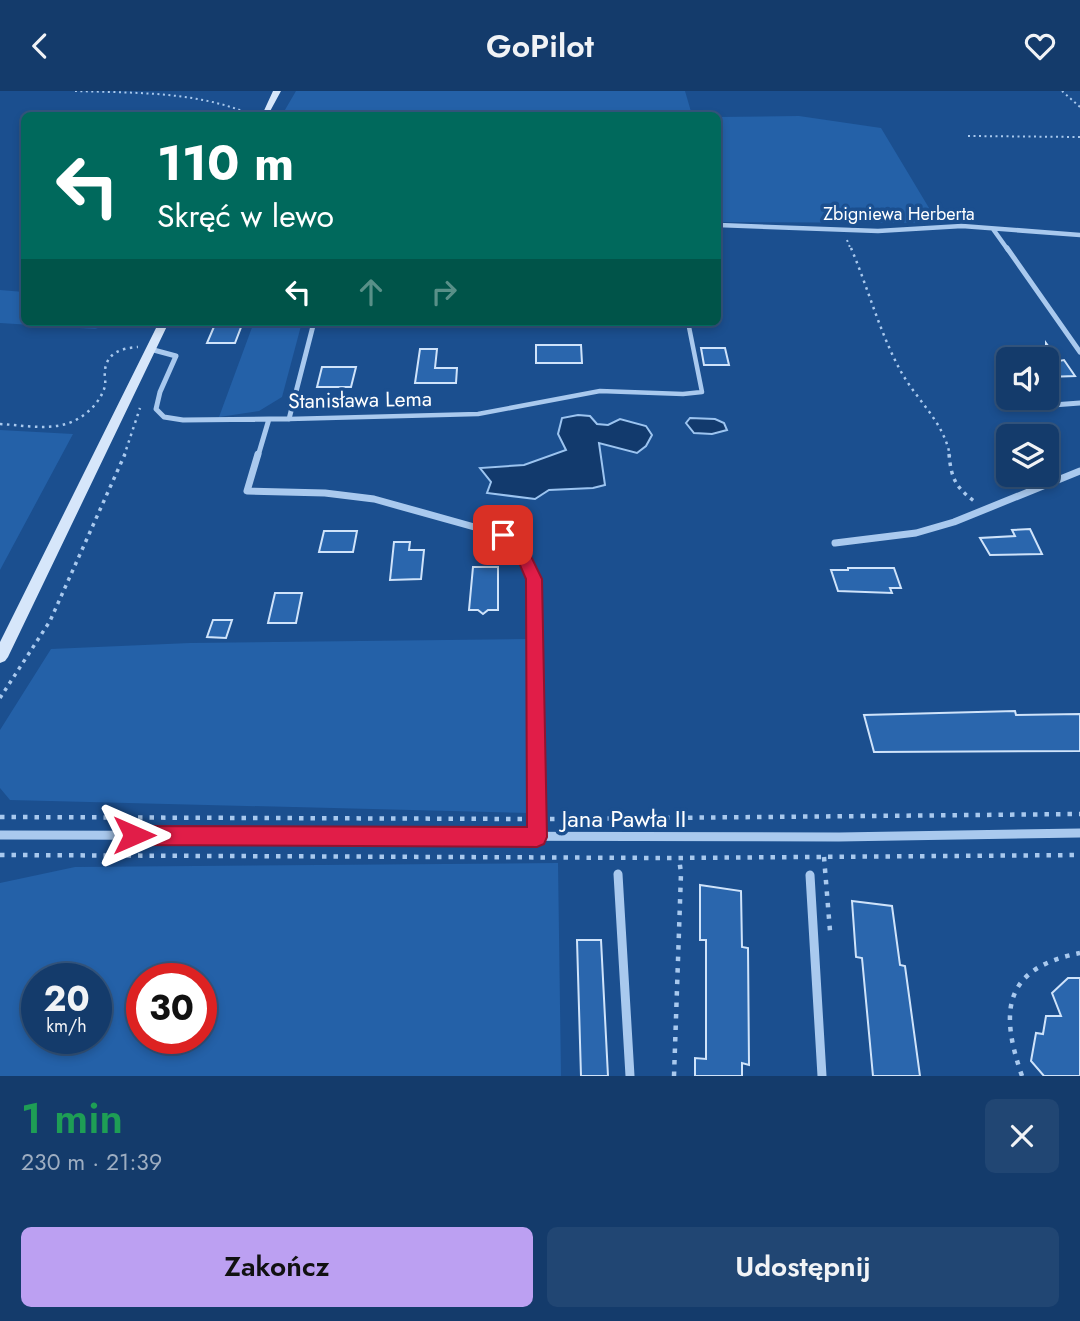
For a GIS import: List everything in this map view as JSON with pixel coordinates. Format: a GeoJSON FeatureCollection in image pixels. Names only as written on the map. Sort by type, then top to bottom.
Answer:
{"type":"FeatureCollection","features":[{"type":"Feature","properties":{"kind":"main road"},"geometry":{"type":"LineString","coordinates":[[267,112],[277,91]]}},
{"type":"Feature","properties":{"kind":"main road"},"geometry":{"type":"LineString","coordinates":[[0,657],[162,326]]}},
{"type":"Feature","properties":{"kind":"street","name":"Zbigniewa Herberta"},"geometry":{"type":"LineString","coordinates":[[721,225],[843,230],[962,226],[1080,236]]}},
{"type":"Feature","properties":{"kind":"street"},"geometry":{"type":"LineString","coordinates":[[993,229],[1080,352]]}},
{"type":"Feature","properties":{"kind":"street"},"geometry":{"type":"LineString","coordinates":[[289,419],[313,326]]}},
{"type":"Feature","properties":{"kind":"street"},"geometry":{"type":"LineString","coordinates":[[150,349],[176,356],[160,392],[156,409],[164,417],[183,420],[269,419]]}},
{"type":"Feature","properties":{"kind":"street"},"geometry":{"type":"LineString","coordinates":[[1059,405],[1080,403]]}},
{"type":"Feature","properties":{"kind":"street","name":"Stanisława Lema"},"geometry":{"type":"LineString","coordinates":[[289,419],[269,419],[247,491],[325,493],[374,499],[503,535],[520,548],[534,579],[537,837]]}},
{"type":"Feature","properties":{"kind":"street"},"geometry":{"type":"LineString","coordinates":[[835,543],[916,533],[987,510],[1080,471]]}},
{"type":"Feature","properties":{"kind":"street","name":"Jana Pawła II"},"geometry":{"type":"LineString","coordinates":[[0,835],[839,837],[1080,833]]}},
{"type":"Feature","properties":{"kind":"street"},"geometry":{"type":"LineString","coordinates":[[618,874],[630,1076]]}},
{"type":"Feature","properties":{"kind":"street"},"geometry":{"type":"LineString","coordinates":[[810,875],[822,1076]]}},
{"type":"Feature","properties":{"kind":"lane"},"geometry":{"type":"LineString","coordinates":[[689,326],[702,392]]}},
{"type":"Feature","properties":{"kind":"lane","name":"Stanisława Lema"},"geometry":{"type":"LineString","coordinates":[[289,419],[478,414],[600,391],[683,394],[702,392]]}},
{"type":"Feature","properties":{"kind":"path"},"geometry":{"type":"LineString","coordinates":[[75,91],[220,100],[248,112]]}},
{"type":"Feature","properties":{"kind":"path"},"geometry":{"type":"LineString","coordinates":[[1062,91],[1080,107]]}},
{"type":"Feature","properties":{"kind":"path"},"geometry":{"type":"LineString","coordinates":[[968,136],[1080,137]]}},
{"type":"Feature","properties":{"kind":"path"},"geometry":{"type":"LineString","coordinates":[[843,230],[900,369],[946,439],[950,457],[949,477],[958,490],[987,510]]}},
{"type":"Feature","properties":{"kind":"path"},"geometry":{"type":"LineString","coordinates":[[0,424],[48,426],[73,422],[92,408],[105,385],[105,367],[110,358],[122,348],[150,349]]}},
{"type":"Feature","properties":{"kind":"path"},"geometry":{"type":"LineString","coordinates":[[0,698],[39,641],[61,600],[127,454],[143,400]]}},
{"type":"Feature","properties":{"kind":"path"},"geometry":{"type":"LineString","coordinates":[[0,855],[679,858],[1080,855]]}},
{"type":"Feature","properties":{"kind":"path"},"geometry":{"type":"LineString","coordinates":[[674,1076],[681,873],[679,858]]}},
{"type":"Feature","properties":{"kind":"path"},"geometry":{"type":"LineString","coordinates":[[1022,1076],[1015,1060],[1009,1023],[1013,997],[1021,978],[1035,965],[1054,957],[1080,953]]}},
{"type":"Feature","properties":{"kind":"shaded area"},"geometry":{"type":"Polygon","coordinates":[[[296,91],[685,91],[691,112],[284,112],[296,91]]]}},
{"type":"Feature","properties":{"kind":"shaded area"},"geometry":{"type":"Polygon","coordinates":[[[799,116],[881,128],[938,223],[721,222],[721,117],[799,116]]]}},
{"type":"Feature","properties":{"kind":"shaded area"},"geometry":{"type":"Polygon","coordinates":[[[0,290],[21,292],[21,324],[0,323],[0,290]]]}},
{"type":"Feature","properties":{"kind":"shaded area"},"geometry":{"type":"Polygon","coordinates":[[[48,326],[104,326],[95,329],[48,326]]]}},
{"type":"Feature","properties":{"kind":"shaded area"},"geometry":{"type":"Polygon","coordinates":[[[253,326],[301,326],[282,397],[259,411],[219,417],[253,326]]]}},
{"type":"Feature","properties":{"kind":"shaded area"},"geometry":{"type":"Polygon","coordinates":[[[590,416],[597,424],[608,425],[620,419],[646,426],[652,435],[646,446],[637,453],[599,443],[605,485],[549,490],[535,499],[487,493],[491,482],[480,468],[524,465],[566,450],[558,434],[562,418],[590,416]]]}},
{"type":"Feature","properties":{"kind":"shaded area"},"geometry":{"type":"Polygon","coordinates":[[[690,418],[715,419],[724,423],[727,430],[712,434],[694,433],[686,423],[690,418]]]}},
{"type":"Feature","properties":{"kind":"shaded area"},"geometry":{"type":"Polygon","coordinates":[[[0,430],[73,434],[0,570],[0,430]]]}},
{"type":"Feature","properties":{"kind":"shaded area"},"geometry":{"type":"Polygon","coordinates":[[[528,639],[532,813],[10,800],[0,788],[0,730],[51,649],[190,643],[528,639]]]}},
{"type":"Feature","properties":{"kind":"shaded area"},"geometry":{"type":"Polygon","coordinates":[[[558,863],[561,1076],[0,1076],[0,883],[75,867],[558,863]]]}},
{"type":"Feature","properties":{"kind":"building"},"geometry":{"type":"Polygon","coordinates":[[[214,326],[241,326],[235,343],[207,343],[214,326]]]}},
{"type":"Feature","properties":{"kind":"building"},"geometry":{"type":"Polygon","coordinates":[[[536,345],[581,345],[582,363],[536,363],[536,345]]]}},
{"type":"Feature","properties":{"kind":"building"},"geometry":{"type":"Polygon","coordinates":[[[701,348],[725,348],[729,365],[704,365],[701,348]]]}},
{"type":"Feature","properties":{"kind":"building"},"geometry":{"type":"Polygon","coordinates":[[[420,349],[437,349],[435,368],[457,368],[456,383],[415,383],[420,349]]]}},
{"type":"Feature","properties":{"kind":"building"},"geometry":{"type":"Polygon","coordinates":[[[1064,360],[1075,376],[1059,377],[1059,361],[1064,360]]]}},
{"type":"Feature","properties":{"kind":"building"},"geometry":{"type":"Polygon","coordinates":[[[322,367],[356,367],[351,387],[317,387],[322,367]]]}},
{"type":"Feature","properties":{"kind":"building"},"geometry":{"type":"Polygon","coordinates":[[[1030,529],[1042,554],[990,555],[980,538],[1015,536],[1012,530],[1030,529]]]}},
{"type":"Feature","properties":{"kind":"building"},"geometry":{"type":"Polygon","coordinates":[[[324,531],[357,531],[353,552],[319,552],[324,531]]]}},
{"type":"Feature","properties":{"kind":"building"},"geometry":{"type":"Polygon","coordinates":[[[394,542],[410,542],[409,550],[424,550],[421,579],[390,580],[394,542]]]}},
{"type":"Feature","properties":{"kind":"building"},"geometry":{"type":"Polygon","coordinates":[[[473,567],[498,567],[498,610],[488,610],[483,614],[478,610],[469,610],[473,567]]]}},
{"type":"Feature","properties":{"kind":"building"},"geometry":{"type":"Polygon","coordinates":[[[894,568],[901,588],[890,588],[892,593],[838,591],[831,570],[894,568]]]}},
{"type":"Feature","properties":{"kind":"building"},"geometry":{"type":"Polygon","coordinates":[[[275,593],[302,593],[296,623],[268,623],[275,593]]]}},
{"type":"Feature","properties":{"kind":"building"},"geometry":{"type":"Polygon","coordinates":[[[213,620],[232,620],[226,638],[207,637],[213,620]]]}},
{"type":"Feature","properties":{"kind":"building"},"geometry":{"type":"Polygon","coordinates":[[[1015,711],[1016,715],[1080,714],[1080,751],[874,752],[864,715],[1015,711]]]}},
{"type":"Feature","properties":{"kind":"building"},"geometry":{"type":"Polygon","coordinates":[[[700,885],[741,891],[742,947],[748,948],[749,1065],[742,1063],[742,1076],[695,1076],[695,1058],[706,1059],[706,940],[700,940],[700,885]]]}},
{"type":"Feature","properties":{"kind":"building"},"geometry":{"type":"Polygon","coordinates":[[[852,901],[892,906],[900,965],[905,966],[920,1076],[873,1076],[862,958],[856,957],[852,901]]]}},
{"type":"Feature","properties":{"kind":"building"},"geometry":{"type":"Polygon","coordinates":[[[577,940],[601,940],[608,1076],[581,1076],[577,940]]]}},
{"type":"Feature","properties":{"kind":"building"},"geometry":{"type":"Polygon","coordinates":[[[1068,978],[1080,978],[1080,1076],[1044,1076],[1031,1061],[1036,1033],[1043,1034],[1046,1016],[1061,1016],[1052,993],[1068,978]]]}},
{"type":"Feature","properties":{"kind":"route"},"geometry":{"type":"LineString","coordinates":[[134,835],[537,837],[534,579],[520,548],[503,535]]}}]}
